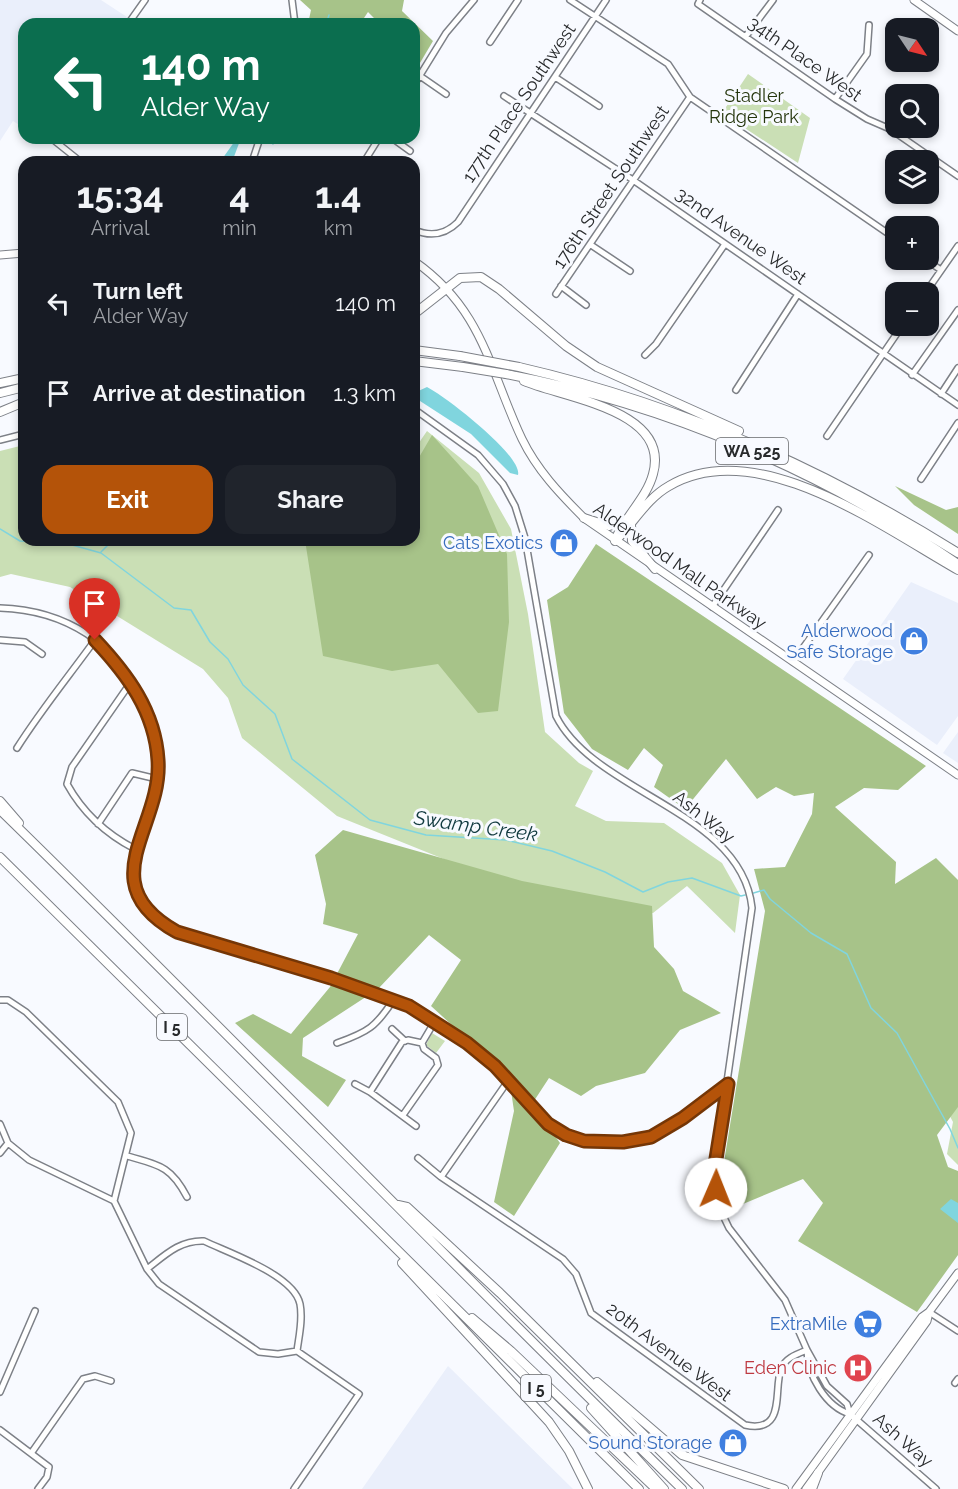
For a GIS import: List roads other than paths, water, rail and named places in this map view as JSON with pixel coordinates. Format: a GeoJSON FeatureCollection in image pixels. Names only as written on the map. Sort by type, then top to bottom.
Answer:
{"type":"FeatureCollection","features":[{"type":"Feature","properties":{"kind":"highway"},"geometry":{"type":"LineString","coordinates":[[420,309],[460,278],[481,277],[499,289],[566,346],[597,367],[801,459],[806,467]]}},
{"type":"Feature","properties":{"kind":"highway","name":"WA 525"},"geometry":{"type":"LineString","coordinates":[[420,351],[519,367],[614,391],[673,411],[738,436],[854,490],[958,553]]}},
{"type":"Feature","properties":{"kind":"highway"},"geometry":{"type":"LineString","coordinates":[[420,362],[506,374],[621,415],[646,433],[655,454],[653,475],[629,521],[615,541]]}},
{"type":"Feature","properties":{"kind":"highway"},"geometry":{"type":"LineString","coordinates":[[0,382],[18,379]]}},
{"type":"Feature","properties":{"kind":"highway","name":"WA 525"},"geometry":{"type":"LineString","coordinates":[[528,381],[638,408],[764,456],[855,501],[958,564]]}},
{"type":"Feature","properties":{"kind":"highway"},"geometry":{"type":"LineString","coordinates":[[0,393],[18,388]]}},
{"type":"Feature","properties":{"kind":"highway"},"geometry":{"type":"LineString","coordinates":[[0,412],[18,404]]}},
{"type":"Feature","properties":{"kind":"highway"},"geometry":{"type":"LineString","coordinates":[[584,518],[609,526],[617,525],[629,521],[656,496],[683,479],[714,470],[752,472],[811,491],[862,515],[958,570]]}},
{"type":"Feature","properties":{"kind":"highway"},"geometry":{"type":"LineString","coordinates":[[629,521],[632,541],[656,569]]}},
{"type":"Feature","properties":{"kind":"highway"},"geometry":{"type":"LineString","coordinates":[[0,801],[55,864]]}},
{"type":"Feature","properties":{"kind":"highway","name":"I 5"},"geometry":{"type":"LineString","coordinates":[[0,810],[397,1204],[549,1360],[682,1489]]}},
{"type":"Feature","properties":{"kind":"highway","name":"I 5"},"geometry":{"type":"LineString","coordinates":[[0,857],[639,1489]]}},
{"type":"Feature","properties":{"kind":"highway"},"geometry":{"type":"LineString","coordinates":[[343,1197],[549,1422],[569,1451],[588,1489]]}},
{"type":"Feature","properties":{"kind":"highway"},"geometry":{"type":"LineString","coordinates":[[397,1204],[407,1207],[528,1321],[699,1489]]}},
{"type":"Feature","properties":{"kind":"highway"},"geometry":{"type":"LineString","coordinates":[[433,1287],[519,1358],[656,1489]]}},
{"type":"Feature","properties":{"kind":"highway"},"geometry":{"type":"LineString","coordinates":[[528,1321],[682,1455],[784,1489]]}},
{"type":"Feature","properties":{"kind":"highway"},"geometry":{"type":"LineString","coordinates":[[549,1360],[664,1489]]}},
{"type":"Feature","properties":{"kind":"highway"},"geometry":{"type":"LineString","coordinates":[[812,1489],[818,1473]]}},
{"type":"Feature","properties":{"kind":"main road"},"geometry":{"type":"LineString","coordinates":[[914,0],[958,31]]}},
{"type":"Feature","properties":{"kind":"main road"},"geometry":{"type":"LineString","coordinates":[[0,255],[18,254]]}},
{"type":"Feature","properties":{"kind":"main road","name":"Alderwood Mall Parkway"},"geometry":{"type":"LineString","coordinates":[[420,266],[447,288],[464,309],[478,332],[531,456],[546,477],[584,518],[958,775]]}},
{"type":"Feature","properties":{"kind":"main road"},"geometry":{"type":"LineString","coordinates":[[796,1489],[922,1317],[929,1312],[958,1273]]}},
{"type":"Feature","properties":{"kind":"main road"},"geometry":{"type":"LineString","coordinates":[[806,1489],[927,1321],[929,1312]]}},
{"type":"Feature","properties":{"kind":"street"},"geometry":{"type":"LineString","coordinates":[[132,18],[145,0]]}},
{"type":"Feature","properties":{"kind":"street"},"geometry":{"type":"LineString","coordinates":[[292,0],[294,18]]}},
{"type":"Feature","properties":{"kind":"street"},"geometry":{"type":"LineString","coordinates":[[447,94],[420,76],[446,33],[474,0]]}},
{"type":"Feature","properties":{"kind":"street"},"geometry":{"type":"LineString","coordinates":[[490,42],[518,0]]}},
{"type":"Feature","properties":{"kind":"street"},"geometry":{"type":"LineString","coordinates":[[570,0],[668,64],[690,97],[885,230]]}},
{"type":"Feature","properties":{"kind":"street","name":"177th Place Southwest"},"geometry":{"type":"LineString","coordinates":[[420,231],[436,235],[452,228],[458,222],[606,0]]}},
{"type":"Feature","properties":{"kind":"street"},"geometry":{"type":"LineString","coordinates":[[746,36],[773,0]]}},
{"type":"Feature","properties":{"kind":"street","name":"34th Place West"},"geometry":{"type":"LineString","coordinates":[[699,2],[835,99],[867,119],[890,129],[958,176]]}},
{"type":"Feature","properties":{"kind":"street"},"geometry":{"type":"LineString","coordinates":[[835,99],[867,54],[869,25]]}},
{"type":"Feature","properties":{"kind":"street"},"geometry":{"type":"LineString","coordinates":[[555,77],[599,106]]}},
{"type":"Feature","properties":{"kind":"street","name":"32nd Avenue West"},"geometry":{"type":"LineString","coordinates":[[504,96],[633,180],[958,405]]}},
{"type":"Feature","properties":{"kind":"street","name":"176th Street Southwest"},"geometry":{"type":"LineString","coordinates":[[556,294],[690,97]]}},
{"type":"Feature","properties":{"kind":"street"},"geometry":{"type":"LineString","coordinates":[[58,144],[74,156]]}},
{"type":"Feature","properties":{"kind":"street"},"geometry":{"type":"LineString","coordinates":[[400,144],[410,151]]}},
{"type":"Feature","properties":{"kind":"street"},"geometry":{"type":"LineString","coordinates":[[645,355],[656,344],[725,244]]}},
{"type":"Feature","properties":{"kind":"street"},"geometry":{"type":"LineString","coordinates":[[591,245],[630,271]]}},
{"type":"Feature","properties":{"kind":"street"},"geometry":{"type":"LineString","coordinates":[[933,282],[958,246]]}},
{"type":"Feature","properties":{"kind":"street"},"geometry":{"type":"LineString","coordinates":[[561,286],[586,305]]}},
{"type":"Feature","properties":{"kind":"street"},"geometry":{"type":"LineString","coordinates":[[736,390],[798,294]]}},
{"type":"Feature","properties":{"kind":"street"},"geometry":{"type":"LineString","coordinates":[[912,375],[958,310]]}},
{"type":"Feature","properties":{"kind":"street"},"geometry":{"type":"LineString","coordinates":[[827,436],[895,336]]}},
{"type":"Feature","properties":{"kind":"street"},"geometry":{"type":"LineString","coordinates":[[941,394],[958,368]]}},
{"type":"Feature","properties":{"kind":"street","name":"Ash Way"},"geometry":{"type":"LineString","coordinates":[[420,413],[478,455],[496,475],[513,501],[525,537],[556,716],[565,733],[577,747],[661,802],[718,844],[738,863],[750,893],[749,931],[715,1165],[719,1207],[734,1236],[785,1300],[807,1350],[827,1386],[847,1404],[850,1414],[936,1489]]}},
{"type":"Feature","properties":{"kind":"street"},"geometry":{"type":"LineString","coordinates":[[921,479],[958,423]]}},
{"type":"Feature","properties":{"kind":"street"},"geometry":{"type":"LineString","coordinates":[[0,440],[18,436]]}},
{"type":"Feature","properties":{"kind":"street"},"geometry":{"type":"LineString","coordinates":[[712,607],[778,510]]}},
{"type":"Feature","properties":{"kind":"street"},"geometry":{"type":"LineString","coordinates":[[793,662],[869,555]]}},
{"type":"Feature","properties":{"kind":"street"},"geometry":{"type":"LineString","coordinates":[[0,608],[27,611],[64,621],[95,640],[131,682],[146,708],[154,732],[158,779],[148,816],[135,849],[133,873],[136,890],[144,906],[159,922],[177,932],[394,999],[435,1022],[474,1048],[508,1081],[536,1113],[557,1130],[584,1141],[603,1143],[640,1140],[662,1132],[728,1084]]}},
{"type":"Feature","properties":{"kind":"street"},"geometry":{"type":"LineString","coordinates":[[0,640],[25,642],[42,654]]}},
{"type":"Feature","properties":{"kind":"street"},"geometry":{"type":"LineString","coordinates":[[17,748],[50,697],[60,688],[95,640]]}},
{"type":"Feature","properties":{"kind":"street"},"geometry":{"type":"LineString","coordinates":[[131,682],[72,767],[67,784],[79,805],[98,824],[114,838],[135,849]]}},
{"type":"Feature","properties":{"kind":"street"},"geometry":{"type":"LineString","coordinates":[[98,824],[132,773],[158,779]]}},
{"type":"Feature","properties":{"kind":"street"},"geometry":{"type":"LineString","coordinates":[[337,1043],[367,1032],[380,1022],[394,999]]}},
{"type":"Feature","properties":{"kind":"street"},"geometry":{"type":"LineString","coordinates":[[0,1000],[8,1000],[26,1012],[118,1102],[131,1132],[127,1156],[114,1201]]}},
{"type":"Feature","properties":{"kind":"street"},"geometry":{"type":"LineString","coordinates":[[422,1043],[435,1022]]}},
{"type":"Feature","properties":{"kind":"street"},"geometry":{"type":"LineString","coordinates":[[392,1029],[405,1041],[422,1043]]}},
{"type":"Feature","properties":{"kind":"street"},"geometry":{"type":"LineString","coordinates":[[370,1092],[405,1041]]}},
{"type":"Feature","properties":{"kind":"street"},"geometry":{"type":"LineString","coordinates":[[403,1115],[438,1065],[436,1058],[424,1049],[422,1043]]}},
{"type":"Feature","properties":{"kind":"street"},"geometry":{"type":"LineString","coordinates":[[441,1177],[508,1081]]}},
{"type":"Feature","properties":{"kind":"street"},"geometry":{"type":"LineString","coordinates":[[355,1084],[370,1092],[416,1126]]}},
{"type":"Feature","properties":{"kind":"street"},"geometry":{"type":"LineString","coordinates":[[0,1124],[8,1143],[29,1160],[114,1201],[147,1269],[159,1284],[259,1352],[278,1354],[297,1351],[359,1394],[294,1489]]}},
{"type":"Feature","properties":{"kind":"street"},"geometry":{"type":"LineString","coordinates":[[0,1153],[8,1143]]}},
{"type":"Feature","properties":{"kind":"street"},"geometry":{"type":"LineString","coordinates":[[127,1156],[163,1166],[177,1177],[187,1197]]}},
{"type":"Feature","properties":{"kind":"street","name":"20th Avenue West"},"geometry":{"type":"LineString","coordinates":[[418,1158],[441,1177],[563,1259],[576,1274],[591,1313],[724,1412],[745,1425],[759,1425],[772,1417],[778,1403],[781,1368],[786,1361],[807,1350]]}},
{"type":"Feature","properties":{"kind":"street"},"geometry":{"type":"LineString","coordinates":[[147,1269],[180,1245],[191,1241],[204,1241],[283,1279],[295,1291],[300,1302],[297,1351]]}},
{"type":"Feature","properties":{"kind":"street"},"geometry":{"type":"LineString","coordinates":[[0,1392],[35,1311]]}},
{"type":"Feature","properties":{"kind":"street"},"geometry":{"type":"LineString","coordinates":[[929,1312],[958,1332]]}},
{"type":"Feature","properties":{"kind":"street"},"geometry":{"type":"LineString","coordinates":[[32,1452],[84,1379],[95,1376],[111,1381]]}},
{"type":"Feature","properties":{"kind":"street"},"geometry":{"type":"LineString","coordinates":[[0,1430],[44,1461],[50,1470],[38,1489]]}},
{"type":"Feature","properties":{"kind":"water"},"geometry":{"type":"Polygon","coordinates":[[[233,144],[239,144],[234,156],[224,156],[233,144]]]}},
{"type":"Feature","properties":{"kind":"water"},"geometry":{"type":"Polygon","coordinates":[[[427,387],[481,427],[508,454],[516,466],[518,475],[510,473],[471,434],[420,401],[420,390],[427,387]]]}},
{"type":"Feature","properties":{"kind":"water"},"geometry":{"type":"Polygon","coordinates":[[[951,1199],[958,1203],[958,1223],[940,1209],[951,1199]]]}},
{"type":"Feature","properties":{"kind":"waterway","name":"Swamp Creek"},"geometry":{"type":"LineString","coordinates":[[0,529],[18,540]]}},
{"type":"Feature","properties":{"kind":"waterway","name":"Swamp Creek"},"geometry":{"type":"LineString","coordinates":[[76,546],[101,553],[174,608],[191,610],[210,642],[228,659],[243,685],[275,714],[292,759],[370,820],[426,835],[506,840],[552,851],[605,872],[643,892],[668,882],[692,878],[741,896],[745,895]]}},
{"type":"Feature","properties":{"kind":"waterway"},"geometry":{"type":"LineString","coordinates":[[101,552],[107,546]]}},
{"type":"Feature","properties":{"kind":"waterway","name":"Swamp Creek"},"geometry":{"type":"LineString","coordinates":[[750,894],[764,890],[770,899],[811,933],[847,954],[871,1008],[897,1033],[950,1129],[958,1148]]}},
{"type":"Feature","properties":{"kind":"place","name":"Cats Exotics"},"geometry":{"type":"Point","coordinates":[564,543]}},
{"type":"Feature","properties":{"kind":"place","name":"Alderwood Safe Storage"},"geometry":{"type":"Point","coordinates":[914,641]}},
{"type":"Feature","properties":{"kind":"place","name":"ExtraMile"},"geometry":{"type":"Point","coordinates":[868,1324]}},
{"type":"Feature","properties":{"kind":"place","name":"Eden Clinic"},"geometry":{"type":"Point","coordinates":[858,1368]}},
{"type":"Feature","properties":{"kind":"place","name":"Sound Storage"},"geometry":{"type":"Point","coordinates":[733,1443]}},
{"type":"Feature","properties":{"kind":"park label","name":"Stadler Ridge Park"},"geometry":{"type":"Point","coordinates":[754,106]}}]}
